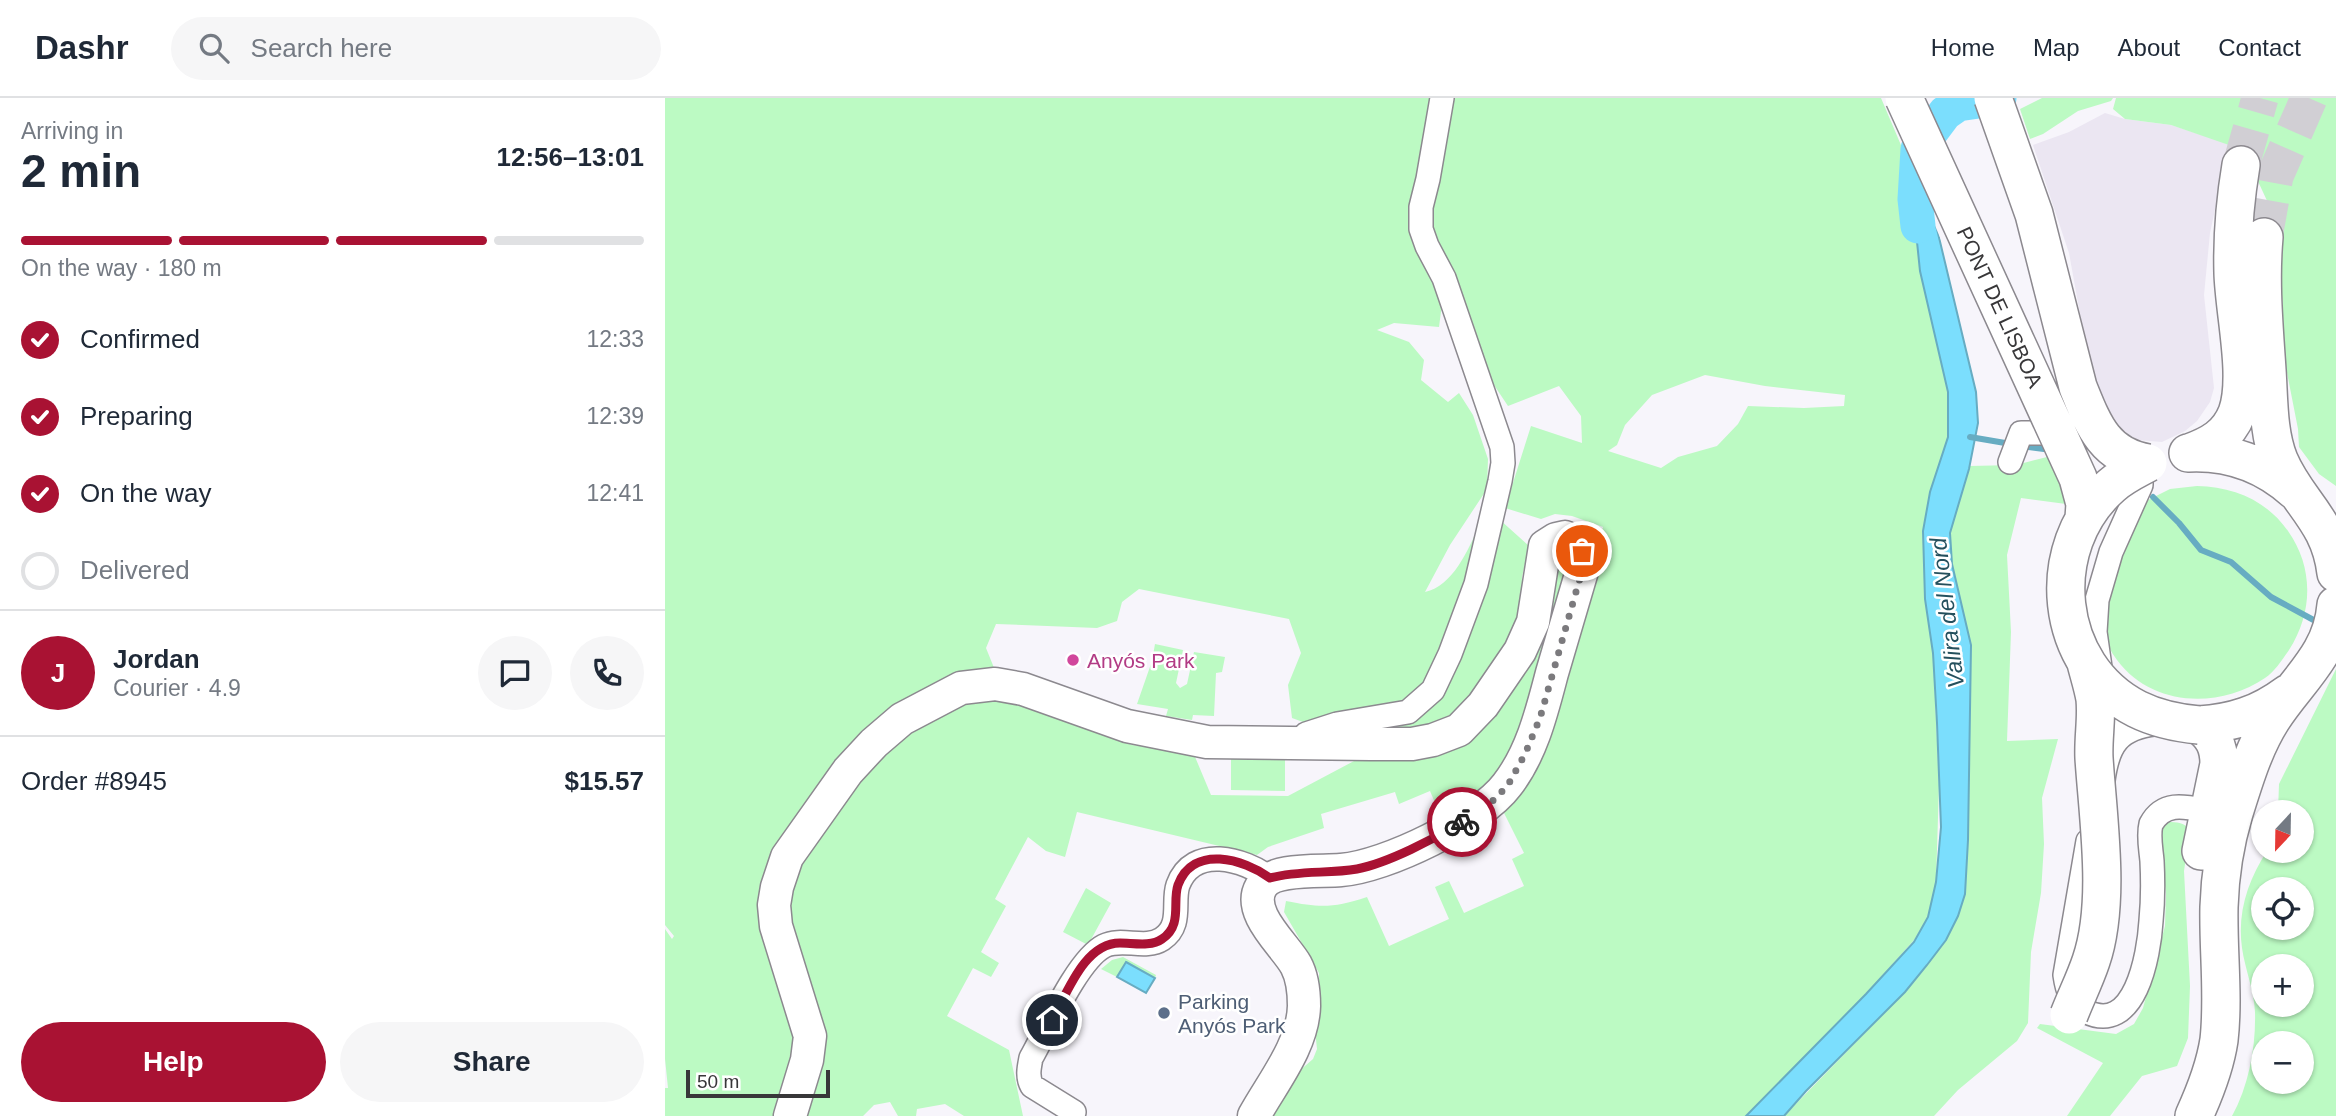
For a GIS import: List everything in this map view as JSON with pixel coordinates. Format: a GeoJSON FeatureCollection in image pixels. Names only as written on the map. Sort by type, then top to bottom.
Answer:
{"type":"FeatureCollection","features":[{"type":"Feature","properties":{"kind":"highway","name":"PONT DE LISBOA"},"geometry":{"type":"LineString","coordinates":[[1904,98],[2078,478],[2085,504],[2084,519]]}},
{"type":"Feature","properties":{"kind":"highway","name":"PONT DE LISBOA"},"geometry":{"type":"LineString","coordinates":[[1993,98],[2034,214],[2078,387],[2093,424],[2110,446],[2133,461],[2148,463]]}},
{"type":"Feature","properties":{"kind":"highway"},"geometry":{"type":"LineString","coordinates":[[2189,453],[2222,437],[2237,414],[2241,398],[2233,274],[2233,215],[2241,165]]}},
{"type":"Feature","properties":{"kind":"highway"},"geometry":{"type":"LineString","coordinates":[[2264,237],[2262,291],[2270,416],[2279,460],[2328,538],[2336,573]]}},
{"type":"Feature","properties":{"kind":"highway"},"geometry":{"type":"LineString","coordinates":[[2069,1015],[2092,960],[2098,934],[2101,882],[2095,698],[2085,661],[2070,627],[2064,590],[2069,552],[2084,519],[2111,486],[2148,463],[2189,453],[2204,452],[2245,460],[2282,479],[2301,496]]}},
{"type":"Feature","properties":{"kind":"highway"},"geometry":{"type":"LineString","coordinates":[[2172,1116],[2192,1064],[2200,1025],[2198,883],[2208,811],[2294,689],[2313,668],[2327,643],[2336,605]]}},
{"type":"Feature","properties":{"kind":"highway"},"geometry":{"type":"LineString","coordinates":[[2085,661],[2100,680],[2135,708],[2176,723],[2224,723],[2248,717],[2271,706],[2294,689]]}},
{"type":"Feature","properties":{"kind":"highway"},"geometry":{"type":"LineString","coordinates":[[2096,781],[2099,761],[2107,742],[2120,727],[2134,719],[2154,717]]}},
{"type":"Feature","properties":{"kind":"highway"},"geometry":{"type":"LineString","coordinates":[[2194,1116],[2212,1070],[2219,1042],[2219,907],[2227,836],[2229,781],[2215,741],[2199,725]]}},
{"type":"Feature","properties":{"kind":"main road"},"geometry":{"type":"LineString","coordinates":[[790,1116],[807,1060],[810,1036],[776,926],[774,905],[778,887],[787,857],[848,771],[874,743],[902,719],[961,688],[995,684],[1023,689],[1126,726],[1207,742],[1412,744],[1448,736],[1459,730],[1488,698],[1527,639],[1533,622],[1545,546],[1565,537],[1580,546],[1584,556],[1582,571],[1540,718],[1508,785],[1479,812],[1444,833],[1375,864],[1357,869],[1283,874],[1270,878],[1261,888],[1258,899],[1260,912],[1296,965],[1303,984],[1304,1009],[1300,1031],[1254,1116]]}},
{"type":"Feature","properties":{"kind":"street"},"geometry":{"type":"LineString","coordinates":[[1299,744],[1306,734],[1338,724],[1408,712],[1433,691],[1476,584],[1500,481],[1502,447],[1444,278],[1421,229],[1421,207],[1442,98]]}},
{"type":"Feature","properties":{"kind":"street"},"geometry":{"type":"LineString","coordinates":[[2010,462],[2021,433],[2113,435],[2131,444],[2141,456],[2141,485],[2111,552],[2097,600],[2095,632],[2101,672],[2100,735],[2092,816],[2065,975],[2068,991],[2078,1007],[2097,1015],[2117,1014],[2126,1008],[2134,995],[2151,922],[2150,831],[2155,817],[2173,806],[2208,811]]}},
{"type":"Feature","properties":{"kind":"street"},"geometry":{"type":"LineString","coordinates":[[1073,1112],[1032,1086],[1029,1068],[1031,1058],[1088,959],[1105,946],[1115,943],[1151,943],[1164,939],[1177,912],[1177,886],[1186,871],[1202,860],[1218,858],[1236,861],[1254,867],[1270,878]]}},
{"type":"Feature","properties":{"kind":"shaded area"},"geometry":{"type":"Polygon","coordinates":[[[2105,113],[2125,119],[2171,125],[2229,144],[2210,233],[2204,295],[2214,388],[2210,402],[2197,421],[2185,431],[2162,442],[2137,440],[2123,433],[2111,420],[2099,396],[2088,358],[2069,253],[2033,145],[2069,132],[2105,113]]]}},
{"type":"Feature","properties":{"kind":"green space"},"geometry":{"type":"Polygon","coordinates":[[[665,98],[1881,98],[1909,164],[1920,271],[1948,392],[1948,437],[1930,492],[1923,531],[1925,599],[1933,653],[1939,785],[1936,882],[1928,917],[1915,939],[1866,994],[1746,1116],[1267,1116],[1290,1079],[1313,1059],[1317,1049],[1313,1011],[1319,993],[1319,973],[1284,912],[1286,901],[1327,906],[1367,897],[1389,946],[1449,919],[1435,887],[1449,881],[1464,913],[1524,886],[1512,859],[1524,853],[1504,813],[1533,761],[1551,710],[1603,527],[1572,516],[1555,514],[1541,519],[1505,508],[1531,426],[1582,443],[1581,416],[1559,386],[1508,406],[1494,385],[1454,279],[1442,304],[1439,327],[1394,323],[1377,330],[1409,342],[1424,360],[1421,380],[1448,402],[1459,393],[1473,415],[1488,459],[1487,489],[1450,545],[1425,592],[1444,583],[1451,575],[1479,526],[1499,519],[1529,546],[1522,577],[1521,610],[1517,630],[1463,706],[1452,716],[1414,734],[1336,734],[1292,718],[1288,685],[1301,653],[1289,619],[1139,589],[1122,602],[1117,621],[1097,628],[996,624],[986,648],[1007,700],[1040,708],[1132,745],[1193,752],[1211,795],[1288,796],[1354,761],[1439,750],[1462,736],[1502,694],[1529,654],[1544,616],[1555,566],[1562,557],[1567,559],[1570,571],[1539,688],[1514,756],[1505,773],[1487,791],[1442,819],[1430,791],[1399,804],[1395,792],[1321,814],[1324,828],[1268,847],[1257,855],[1077,812],[1065,857],[1046,851],[1028,837],[995,899],[1006,906],[981,952],[999,963],[991,977],[973,968],[947,1016],[1009,1050],[1023,1116],[964,1116],[945,1104],[917,1109],[916,1116],[898,1116],[890,1102],[874,1105],[863,1116],[665,1116],[665,1088],[668,1088],[665,1059],[665,929],[672,939],[674,936],[665,925],[665,98]],[[1705,375],[1652,395],[1625,425],[1617,445],[1608,451],[1661,468],[1678,457],[1717,446],[1738,424],[1748,406],[1844,406],[1845,395],[1765,386],[1705,375]]]}},
{"type":"Feature","properties":{"kind":"green space"},"geometry":{"type":"Polygon","coordinates":[[[2042,98],[2113,98],[2111,101],[2078,111],[2043,134],[2030,139],[2020,109],[2042,98]]]}},
{"type":"Feature","properties":{"kind":"green space"},"geometry":{"type":"Polygon","coordinates":[[[2116,98],[2336,98],[2336,486],[2319,474],[2299,447],[2282,347],[2283,305],[2275,243],[2275,218],[2256,177],[2255,154],[2171,125],[2125,119],[2113,109],[2116,98]]]}},
{"type":"Feature","properties":{"kind":"green space"},"geometry":{"type":"Polygon","coordinates":[[[2047,457],[2066,504],[2021,498],[2007,555],[2011,632],[2007,741],[2058,739],[2042,798],[2044,844],[2041,893],[2031,952],[2028,1023],[2017,1041],[1958,1090],[1934,1116],[1784,1116],[1905,992],[1946,940],[1958,916],[1968,840],[1971,649],[1952,564],[1950,532],[1969,466],[2016,465],[2047,457]]]}},
{"type":"Feature","properties":{"kind":"green space"},"geometry":{"type":"Polygon","coordinates":[[[2197,486],[2224,489],[2248,497],[2270,511],[2288,531],[2296,545],[2303,560],[2307,590],[2303,621],[2297,635],[2275,669],[2265,678],[2227,695],[2187,698],[2167,695],[2132,676],[2117,660],[2109,646],[2094,601],[2146,501],[2170,489],[2197,486]]]}},
{"type":"Feature","properties":{"kind":"green space"},"geometry":{"type":"Polygon","coordinates":[[[1155,644],[1183,650],[1176,683],[1180,688],[1187,684],[1194,652],[1225,657],[1222,672],[1216,673],[1214,716],[1193,715],[1192,720],[1166,716],[1168,709],[1137,704],[1155,644]]]}},
{"type":"Feature","properties":{"kind":"green space"},"geometry":{"type":"Polygon","coordinates":[[[2336,669],[2336,1116],[2232,1116],[2247,1078],[2251,1058],[2251,1094],[2314,1094],[2314,1031],[2255,1031],[2255,1017],[2314,1017],[2314,954],[2251,954],[2251,988],[2243,956],[2241,922],[2251,880],[2251,940],[2314,940],[2314,877],[2252,877],[2260,863],[2314,863],[2314,800],[2278,800],[2279,784],[2336,669]]]}},
{"type":"Feature","properties":{"kind":"green space"},"geometry":{"type":"Polygon","coordinates":[[[1231,758],[1285,759],[1285,791],[1231,790],[1231,758]]]}},
{"type":"Feature","properties":{"kind":"green space"},"geometry":{"type":"Polygon","coordinates":[[[2167,822],[2183,824],[2190,831],[2184,871],[2190,986],[2188,1038],[2177,1066],[2142,1076],[2110,1116],[2067,1116],[2103,1063],[2037,1028],[2040,1024],[2116,1034],[2134,1024],[2143,1008],[2165,926],[2166,894],[2160,845],[2161,831],[2167,822]]]}},
{"type":"Feature","properties":{"kind":"green space"},"geometry":{"type":"Polygon","coordinates":[[[1086,888],[1111,903],[1088,945],[1063,932],[1086,888]]]}},
{"type":"Feature","properties":{"kind":"green space"},"geometry":{"type":"Polygon","coordinates":[[[1123,957],[1156,975],[1155,978],[1126,962],[1117,977],[1101,969],[1112,960],[1123,957]]]}},
{"type":"Feature","properties":{"kind":"water"},"geometry":{"type":"Polygon","coordinates":[[[1909,164],[1937,229],[1976,392],[1978,423],[1969,469],[1950,533],[1952,564],[1971,645],[1965,894],[1946,940],[1905,992],[1784,1116],[1746,1116],[1914,942],[1928,917],[1936,882],[1941,827],[1933,653],[1925,599],[1923,531],[1930,492],[1948,437],[1948,392],[1920,271],[1909,164]]]}},
{"type":"Feature","properties":{"kind":"water"},"geometry":{"type":"Polygon","coordinates":[[[1126,962],[1155,978],[1146,993],[1117,977],[1126,962]]]}},
{"type":"Feature","properties":{"kind":"pier"},"geometry":{"type":"Polygon","coordinates":[[[1908,161],[1912,163],[1940,227],[1944,247],[1908,161]]]}},
{"type":"Feature","properties":{"kind":"waterway","name":"Valira del Nord"},"geometry":{"type":"LineString","coordinates":[[1918,226],[1915,199],[1918,149],[1945,113],[1958,104],[1999,98]]}},
{"type":"Feature","properties":{"kind":"waterway"},"geometry":{"type":"LineString","coordinates":[[1970,437],[2011,444]]}},
{"type":"Feature","properties":{"kind":"waterway"},"geometry":{"type":"LineString","coordinates":[[2021,446],[2044,449]]}},
{"type":"Feature","properties":{"kind":"waterway"},"geometry":{"type":"LineString","coordinates":[[2153,497],[2201,550],[2231,562],[2271,597],[2321,624]]}},
{"type":"Feature","properties":{"kind":"tunnel"},"geometry":{"type":"LineString","coordinates":[[2241,165],[2260,98]]}},
{"type":"Feature","properties":{"kind":"tunnel"},"geometry":{"type":"LineString","coordinates":[[2264,237],[2275,176],[2309,98]]}},
{"type":"Feature","properties":{"kind":"way so far"},"geometry":{"type":"LineString","coordinates":[[1462,822],[1479,812],[1508,785],[1525,754],[1540,718],[1582,571],[1582,551]]}},
{"type":"Feature","properties":{"kind":"place","name":"Anyós Park"},"geometry":{"type":"Point","coordinates":[1073,660]}},
{"type":"Feature","properties":{"kind":"place","name":"Parking Anyós Park"},"geometry":{"type":"Point","coordinates":[1164,1013]}},
{"type":"Feature","properties":{"kind":"route"},"geometry":{"type":"LineString","coordinates":[[1052,1020],[1088,959],[1105,946],[1115,943],[1151,943],[1164,939],[1177,912],[1177,886],[1186,871],[1202,860],[1218,858],[1236,861],[1254,867],[1270,878],[1283,874],[1357,869],[1375,864],[1462,822]]}}]}
